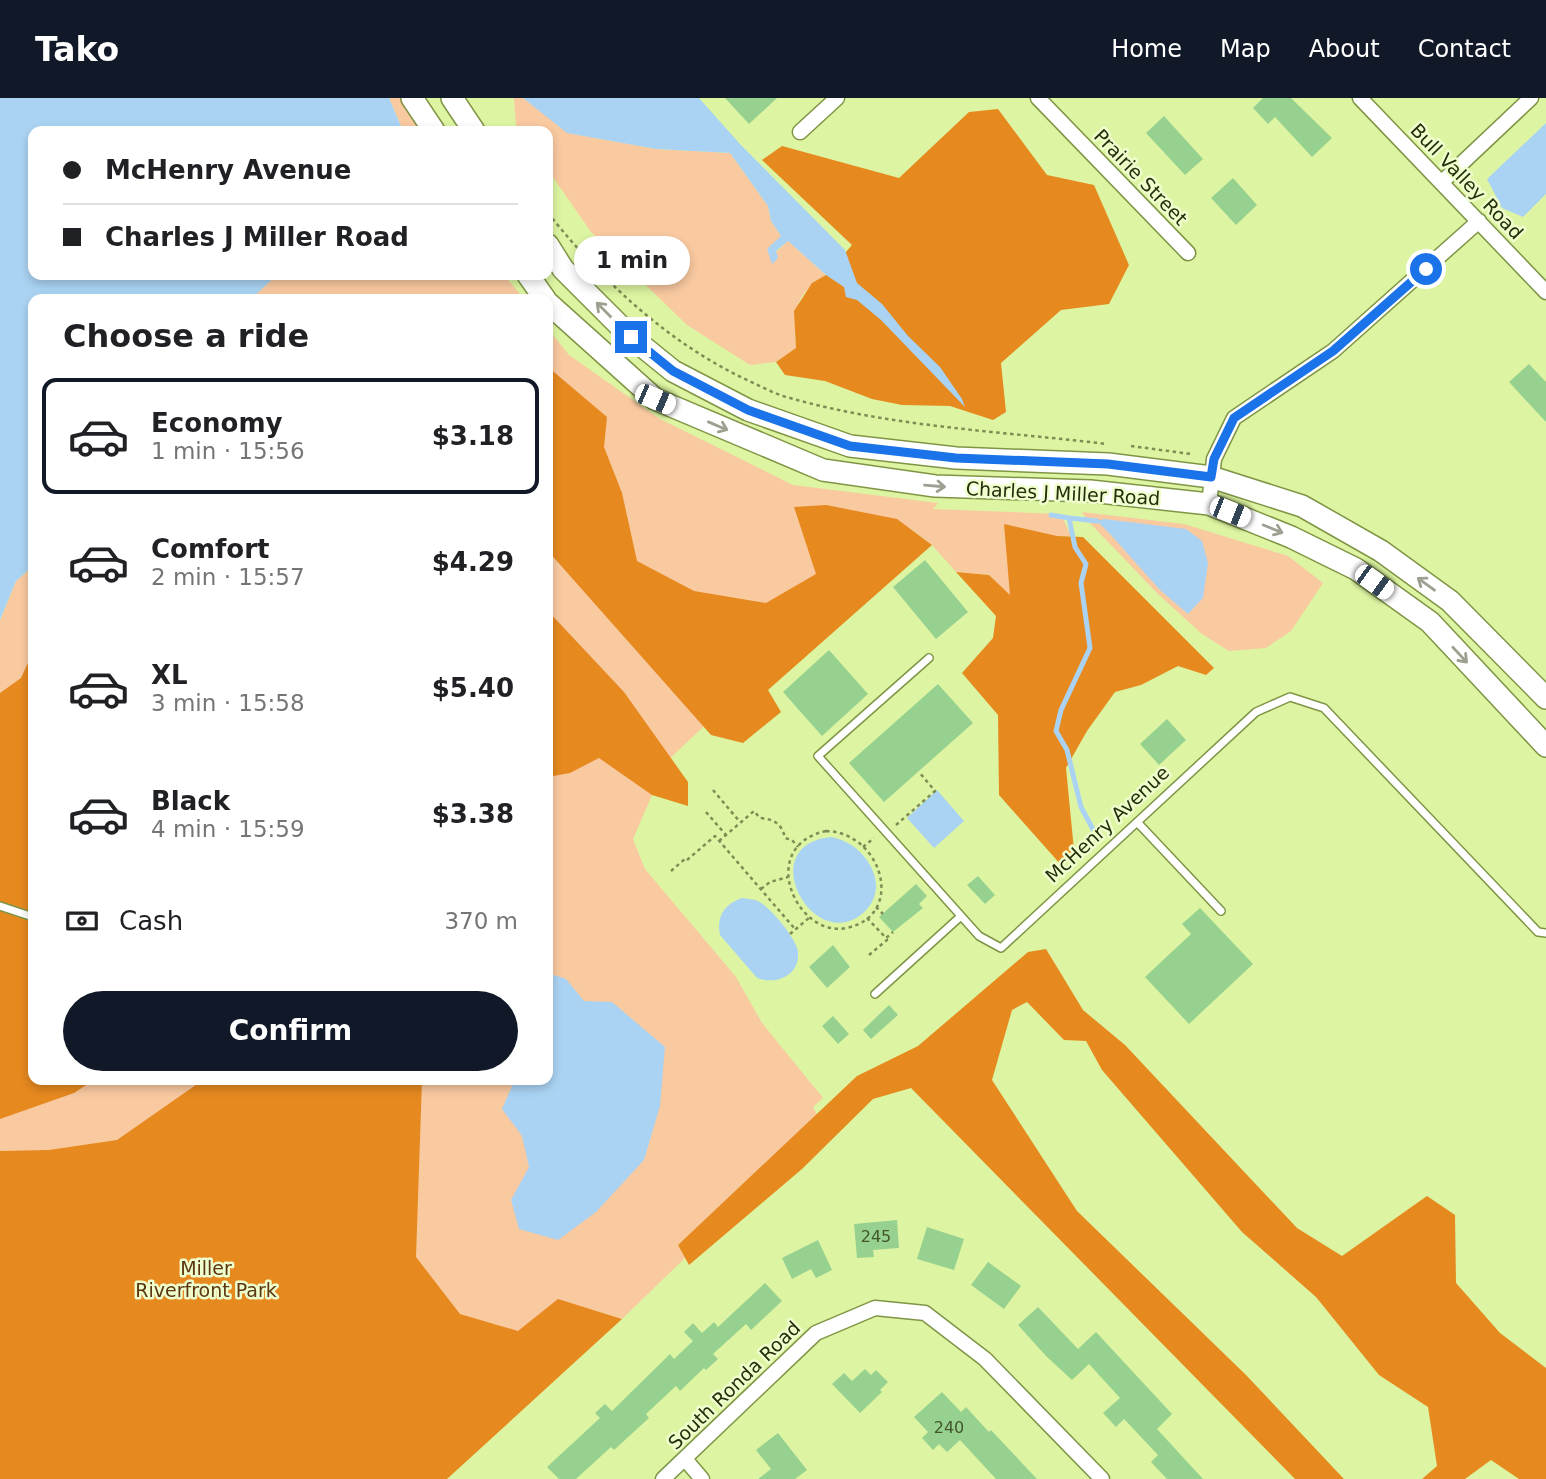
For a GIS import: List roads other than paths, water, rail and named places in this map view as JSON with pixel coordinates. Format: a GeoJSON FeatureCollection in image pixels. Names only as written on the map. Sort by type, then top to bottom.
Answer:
{"type":"FeatureCollection","features":[{"type":"Feature","properties":{"kind":"street"},"geometry":{"type":"LineString","coordinates":[[411,98],[430,126]]}},
{"type":"Feature","properties":{"kind":"street"},"geometry":{"type":"LineString","coordinates":[[800,132],[837,98]]}},
{"type":"Feature","properties":{"kind":"street","name":"Prairie Street"},"geometry":{"type":"LineString","coordinates":[[1038,98],[1188,253]]}},
{"type":"Feature","properties":{"kind":"street","name":"Bull Valley Road"},"geometry":{"type":"LineString","coordinates":[[1360,98],[1546,292]]}},
{"type":"Feature","properties":{"kind":"street"},"geometry":{"type":"LineString","coordinates":[[1442,182],[1531,98]]}},
{"type":"Feature","properties":{"kind":"street"},"geometry":{"type":"LineString","coordinates":[[1209,504],[1214,459],[1234,418],[1333,351],[1479,221]]}},
{"type":"Feature","properties":{"kind":"street","name":"Charles J Miller Road"},"geometry":{"type":"LineString","coordinates":[[553,252],[564,269],[631,337],[673,371],[748,410],[850,446],[956,458],[1108,464],[1211,477],[1302,506],[1381,551],[1450,601],[1546,698]]}},
{"type":"Feature","properties":{"kind":"street","name":"Charles J Miller Road"},"geometry":{"type":"LineString","coordinates":[[553,306],[655,399],[823,470],[935,486],[1090,491],[1209,504],[1291,537],[1356,569],[1430,622],[1546,747]]}},
{"type":"Feature","properties":{"kind":"street","name":"South Ronda Road"},"geometry":{"type":"LineString","coordinates":[[663,1479],[816,1333],[875,1308],[925,1313],[985,1359],[1102,1479]]}},
{"type":"Feature","properties":{"kind":"street"},"geometry":{"type":"LineString","coordinates":[[685,1459],[702,1479]]}},
{"type":"Feature","properties":{"kind":"lane","name":"McHenry Avenue"},"geometry":{"type":"LineString","coordinates":[[929,657],[818,756],[889,830],[979,936],[1001,948],[1256,712],[1290,697],[1324,708],[1538,932],[1546,933]]}},
{"type":"Feature","properties":{"kind":"lane"},"geometry":{"type":"LineString","coordinates":[[1137,822],[1221,911]]}},
{"type":"Feature","properties":{"kind":"lane"},"geometry":{"type":"LineString","coordinates":[[0,906],[28,914]]}},
{"type":"Feature","properties":{"kind":"lane"},"geometry":{"type":"LineString","coordinates":[[875,994],[961,916]]}},
{"type":"Feature","properties":{"kind":"water"},"geometry":{"type":"Polygon","coordinates":[[[0,98],[389,98],[401,126],[28,126],[28,280],[272,280],[256,294],[28,294],[28,570],[16,581],[0,620],[0,98]]]}},
{"type":"Feature","properties":{"kind":"water"},"geometry":{"type":"Polygon","coordinates":[[[523,98],[699,98],[740,144],[845,250],[857,283],[882,304],[908,336],[940,367],[965,407],[881,320],[857,300],[846,297],[844,287],[826,275],[788,241],[776,251],[778,258],[772,264],[767,249],[781,236],[771,221],[768,206],[730,153],[656,149],[567,133],[523,98]]]}},
{"type":"Feature","properties":{"kind":"water"},"geometry":{"type":"Polygon","coordinates":[[[1546,123],[1546,194],[1523,217],[1502,208],[1487,179],[1546,123]]]}},
{"type":"Feature","properties":{"kind":"water"},"geometry":{"type":"Polygon","coordinates":[[[1104,519],[1186,529],[1202,541],[1208,563],[1203,598],[1188,614],[1160,590],[1097,521],[1104,519]]]}},
{"type":"Feature","properties":{"kind":"water"},"geometry":{"type":"Polygon","coordinates":[[[937,790],[964,821],[934,848],[907,818],[937,790]]]}},
{"type":"Feature","properties":{"kind":"water"},"geometry":{"type":"Polygon","coordinates":[[[831,837],[854,847],[864,856],[875,878],[876,890],[872,902],[863,913],[844,922],[826,920],[811,910],[799,894],[793,876],[796,858],[808,844],[831,837]]]}},
{"type":"Feature","properties":{"kind":"water"},"geometry":{"type":"Polygon","coordinates":[[[742,898],[763,904],[793,939],[798,960],[791,973],[785,977],[772,980],[757,978],[720,935],[719,922],[723,912],[742,898]]]}},
{"type":"Feature","properties":{"kind":"water"},"geometry":{"type":"Polygon","coordinates":[[[553,975],[566,979],[584,1001],[612,1002],[665,1047],[660,1106],[644,1160],[596,1212],[558,1240],[519,1229],[511,1200],[529,1167],[522,1136],[502,1109],[512,1086],[553,1085],[553,975]]]}},
{"type":"Feature","properties":{"kind":"waterway"},"geometry":{"type":"LineString","coordinates":[[1051,515],[1069,518],[1075,547],[1086,564],[1081,583],[1090,648],[1061,710],[1056,731],[1067,750],[1081,807],[1096,835]]}},
{"type":"Feature","properties":{"kind":"waterway"},"geometry":{"type":"LineString","coordinates":[[1069,518],[1097,521]]}},
{"type":"Feature","properties":{"kind":"park label","name":"Miller Riverfront Park"},"geometry":{"type":"Point","coordinates":[206,1279]}}]}
